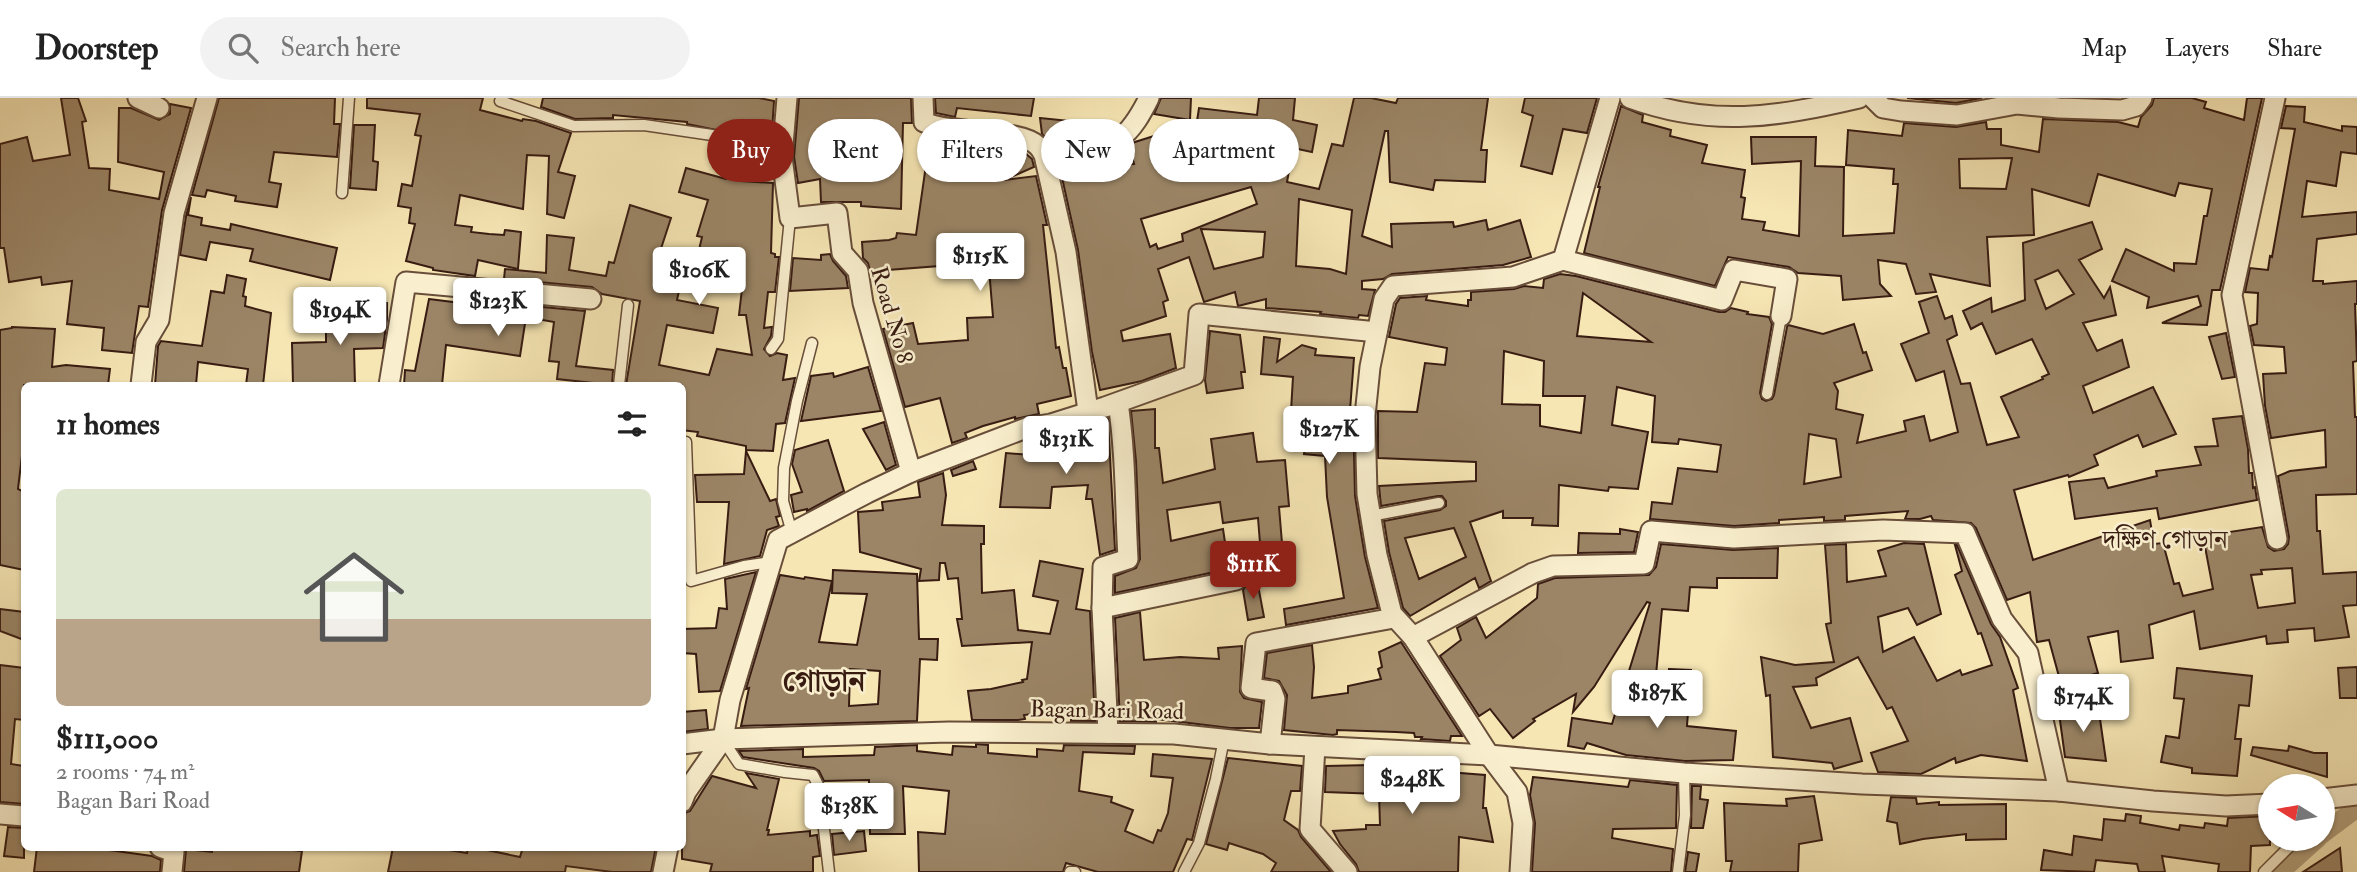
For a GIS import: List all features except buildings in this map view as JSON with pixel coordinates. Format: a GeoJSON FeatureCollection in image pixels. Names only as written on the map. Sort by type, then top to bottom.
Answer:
{"type":"FeatureCollection","features":[{"type":"Feature","properties":{"kind":"street"},"geometry":{"type":"LineString","coordinates":[[138,98],[159,108]]}},
{"type":"Feature","properties":{"kind":"street"},"geometry":{"type":"LineString","coordinates":[[141,382],[145,342],[159,320],[174,213],[206,98]]}},
{"type":"Feature","properties":{"kind":"street"},"geometry":{"type":"LineString","coordinates":[[785,119],[787,98]]}},
{"type":"Feature","properties":{"kind":"street"},"geometry":{"type":"LineString","coordinates":[[923,98],[924,122],[930,125],[1018,137],[1031,141],[1041,151]]}},
{"type":"Feature","properties":{"kind":"street"},"geometry":{"type":"LineString","coordinates":[[1135,122],[1149,98]]}},
{"type":"Feature","properties":{"kind":"street"},"geometry":{"type":"LineString","coordinates":[[1563,260],[1609,98]]}},
{"type":"Feature","properties":{"kind":"street"},"geometry":{"type":"LineString","coordinates":[[1630,98],[1659,109],[1731,118],[1793,113],[1859,98]]}},
{"type":"Feature","properties":{"kind":"street"},"geometry":{"type":"LineString","coordinates":[[1873,98],[1883,108],[1892,110],[1957,115],[2017,104],[2122,110],[2130,109],[2142,98]]}},
{"type":"Feature","properties":{"kind":"street"},"geometry":{"type":"LineString","coordinates":[[2275,98],[2232,295],[2277,539]]}},
{"type":"Feature","properties":{"kind":"street"},"geometry":{"type":"LineString","coordinates":[[785,182],[790,218]]}},
{"type":"Feature","properties":{"kind":"street"},"geometry":{"type":"LineString","coordinates":[[1050,182],[1066,252],[1088,411]]}},
{"type":"Feature","properties":{"kind":"street","name":"Road No 8"},"geometry":{"type":"LineString","coordinates":[[790,218],[837,213],[842,253],[858,271],[863,303],[911,472]]}},
{"type":"Feature","properties":{"kind":"street"},"geometry":{"type":"LineString","coordinates":[[1520,872],[1523,823],[1517,792],[1489,755],[1413,637],[1394,618],[1377,555],[1367,494],[1365,416],[1370,367],[1384,299],[1393,286],[1513,278],[1563,260],[1722,300],[1734,270],[1787,279],[1781,316]]}},
{"type":"Feature","properties":{"kind":"street"},"geometry":{"type":"LineString","coordinates":[[389,382],[406,282],[591,299]]}},
{"type":"Feature","properties":{"kind":"street"},"geometry":{"type":"LineString","coordinates":[[686,792],[723,739],[730,700],[778,540],[911,472],[1026,428],[1051,424],[1194,375],[1199,314],[1377,331]]}},
{"type":"Feature","properties":{"kind":"street"},"geometry":{"type":"LineString","coordinates":[[1108,733],[1102,567],[1128,559],[1126,468],[1118,402]]}},
{"type":"Feature","properties":{"kind":"street"},"geometry":{"type":"LineString","coordinates":[[1413,637],[1533,573],[1553,566],[1644,564],[1651,531],[1734,538],[1883,530],[1965,533],[2002,619],[2028,653],[2059,791]]}},
{"type":"Feature","properties":{"kind":"street"},"geometry":{"type":"LineString","coordinates":[[1102,608],[1236,580]]}},
{"type":"Feature","properties":{"kind":"street"},"geometry":{"type":"LineString","coordinates":[[1270,744],[1275,699],[1272,691],[1251,688],[1256,643],[1394,618]]}},
{"type":"Feature","properties":{"kind":"street","name":"Bagan Bari Road"},"geometry":{"type":"LineString","coordinates":[[686,744],[723,739],[948,732],[1174,734],[1270,744],[1489,755],[1685,773],[1862,784],[2059,791],[2153,802],[2258,805]]}},
{"type":"Feature","properties":{"kind":"street"},"geometry":{"type":"LineString","coordinates":[[1315,747],[1310,829],[1347,872]]}},
{"type":"Feature","properties":{"kind":"street"},"geometry":{"type":"LineString","coordinates":[[2335,798],[2357,795]]}},
{"type":"Feature","properties":{"kind":"street"},"geometry":{"type":"LineString","coordinates":[[0,814],[21,816]]}},
{"type":"Feature","properties":{"kind":"street"},"geometry":{"type":"LineString","coordinates":[[171,851],[174,852],[172,872]]}},
{"type":"Feature","properties":{"kind":"street"},"geometry":{"type":"LineString","coordinates":[[663,872],[667,851]]}},
{"type":"Feature","properties":{"kind":"lane"},"geometry":{"type":"LineString","coordinates":[[342,193],[349,98]]}},
{"type":"Feature","properties":{"kind":"lane"},"geometry":{"type":"LineString","coordinates":[[500,101],[574,126],[644,125],[707,134]]}},
{"type":"Feature","properties":{"kind":"lane"},"geometry":{"type":"LineString","coordinates":[[771,349],[778,339],[790,218]]}},
{"type":"Feature","properties":{"kind":"lane"},"geometry":{"type":"LineString","coordinates":[[619,382],[628,305]]}},
{"type":"Feature","properties":{"kind":"lane"},"geometry":{"type":"LineString","coordinates":[[1767,394],[1781,316]]}},
{"type":"Feature","properties":{"kind":"lane"},"geometry":{"type":"LineString","coordinates":[[792,533],[783,501],[784,468],[812,343]]}},
{"type":"Feature","properties":{"kind":"lane"},"geometry":{"type":"LineString","coordinates":[[686,442],[691,581],[744,566],[772,562]]}},
{"type":"Feature","properties":{"kind":"lane"},"geometry":{"type":"LineString","coordinates":[[1370,516],[1439,503]]}},
{"type":"Feature","properties":{"kind":"lane"},"geometry":{"type":"LineString","coordinates":[[723,739],[739,764],[813,775],[818,787],[829,872]]}},
{"type":"Feature","properties":{"kind":"lane"},"geometry":{"type":"LineString","coordinates":[[1184,872],[1199,843],[1224,740]]}},
{"type":"Feature","properties":{"kind":"lane"},"geometry":{"type":"LineString","coordinates":[[1678,872],[1685,815],[1685,773]]}},
{"type":"Feature","properties":{"kind":"lane"},"geometry":{"type":"LineString","coordinates":[[2264,872],[2285,851]]}},
{"type":"Feature","properties":{"kind":"waterway"},"geometry":{"type":"LineString","coordinates":[[2335,824],[2357,808]]}},
{"type":"Feature","properties":{"kind":"waterway"},"geometry":{"type":"LineString","coordinates":[[2280,872],[2303,851]]}},
{"type":"Feature","properties":{"kind":"district","name":"দক্ষিণ গোড়ান"},"geometry":{"type":"Point","coordinates":[2165,540]}},
{"type":"Feature","properties":{"kind":"district","name":"গোড়ান"},"geometry":{"type":"Point","coordinates":[824,681]}}]}
